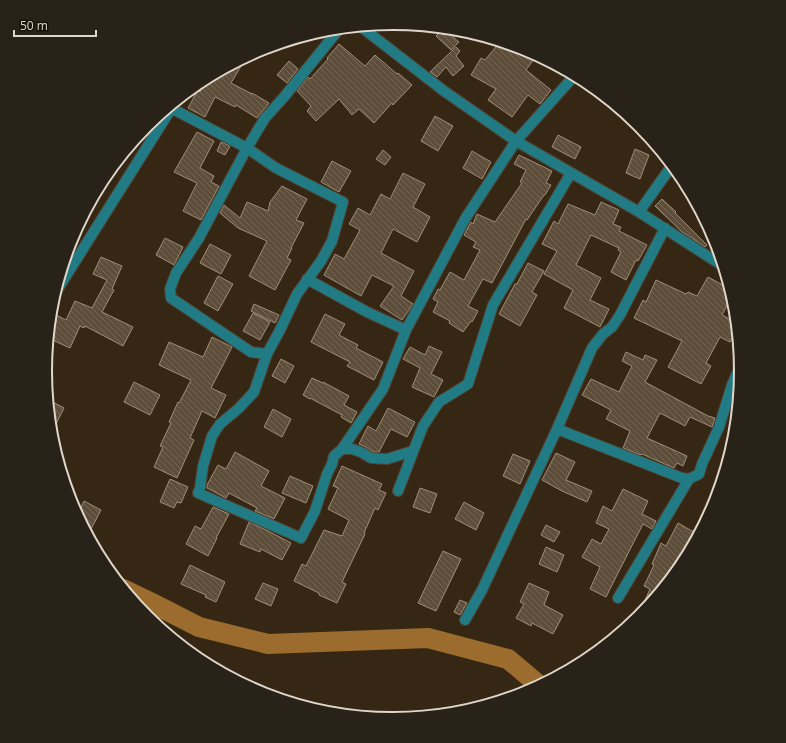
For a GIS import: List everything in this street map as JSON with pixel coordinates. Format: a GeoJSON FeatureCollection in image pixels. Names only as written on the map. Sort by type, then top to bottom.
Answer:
{"type":"FeatureCollection","features":[{"type":"Feature","properties":{"kind":"street"},"geometry":{"type":"LineString","coordinates":[[367,31],[444,91],[516,142],[639,212],[716,261]]}},
{"type":"Feature","properties":{"kind":"street"},"geometry":{"type":"LineString","coordinates":[[267,354],[251,352],[171,298],[170,289],[176,273],[200,238],[247,148],[265,118],[334,36]]}},
{"type":"Feature","properties":{"kind":"street"},"geometry":{"type":"LineString","coordinates":[[178,107],[247,148],[276,168],[343,202],[332,241],[321,261],[297,294],[267,354],[254,392],[238,409],[220,424],[212,436],[203,466],[198,493],[301,538],[315,511],[334,456],[342,449],[383,389],[406,330],[465,219],[516,142],[571,80]]}},
{"type":"Feature","properties":{"kind":"street"},"geometry":{"type":"LineString","coordinates":[[65,278],[167,116]]}},
{"type":"Feature","properties":{"kind":"street"},"geometry":{"type":"LineString","coordinates":[[639,212],[669,171]]}},
{"type":"Feature","properties":{"kind":"street"},"geometry":{"type":"LineString","coordinates":[[398,491],[423,426],[439,402],[468,384],[493,305],[571,173]]}},
{"type":"Feature","properties":{"kind":"street"},"geometry":{"type":"LineString","coordinates":[[465,620],[482,590],[592,348],[603,334],[612,327],[620,315],[665,228]]}},
{"type":"Feature","properties":{"kind":"street"},"geometry":{"type":"LineString","coordinates":[[307,280],[367,312],[406,330]]}},
{"type":"Feature","properties":{"kind":"street"},"geometry":{"type":"LineString","coordinates":[[618,598],[690,479],[699,474],[719,427],[734,380]]}},
{"type":"Feature","properties":{"kind":"street"},"geometry":{"type":"LineString","coordinates":[[556,429],[682,478],[690,479]]}},
{"type":"Feature","properties":{"kind":"street"},"geometry":{"type":"LineString","coordinates":[[342,449],[352,449],[371,458],[387,459],[413,451]]}},
{"type":"Feature","properties":{"kind":"building"},"geometry":{"type":"Polygon","coordinates":[[[439,33],[454,36],[453,37],[459,42],[451,50],[436,36],[439,33]]]}},
{"type":"Feature","properties":{"kind":"building"},"geometry":{"type":"Polygon","coordinates":[[[339,44],[365,66],[375,55],[412,85],[393,105],[392,103],[374,123],[359,109],[352,115],[339,99],[316,121],[307,111],[311,106],[297,91],[308,77],[310,79],[328,59],[327,58],[339,44]]]}},
{"type":"Feature","properties":{"kind":"building"},"geometry":{"type":"Polygon","coordinates":[[[496,46],[533,60],[526,70],[551,90],[540,104],[528,95],[512,117],[488,100],[496,89],[471,75],[481,58],[485,60],[496,46]]]}},
{"type":"Feature","properties":{"kind":"building"},"geometry":{"type":"Polygon","coordinates":[[[456,47],[460,51],[456,56],[464,66],[453,76],[446,67],[437,77],[430,72],[456,47]]]}},
{"type":"Feature","properties":{"kind":"building"},"geometry":{"type":"Polygon","coordinates":[[[289,61],[298,69],[287,83],[277,75],[289,61]]]}},
{"type":"Feature","properties":{"kind":"building"},"geometry":{"type":"Polygon","coordinates":[[[242,65],[231,83],[269,103],[257,118],[236,105],[235,107],[215,97],[205,117],[188,108],[197,93],[199,91],[200,92],[203,88],[242,65]]]}},
{"type":"Feature","properties":{"kind":"building"},"geometry":{"type":"Polygon","coordinates":[[[435,116],[453,126],[438,151],[421,141],[435,116]]]}},
{"type":"Feature","properties":{"kind":"building"},"geometry":{"type":"Polygon","coordinates":[[[197,132],[214,141],[200,168],[214,176],[211,182],[219,186],[201,220],[183,211],[197,183],[174,172],[197,132]]]}},
{"type":"Feature","properties":{"kind":"building"},"geometry":{"type":"Polygon","coordinates":[[[558,135],[581,147],[575,159],[552,147],[558,135]]]}},
{"type":"Feature","properties":{"kind":"building"},"geometry":{"type":"Polygon","coordinates":[[[221,142],[230,146],[225,155],[217,151],[221,142]]]}},
{"type":"Feature","properties":{"kind":"building"},"geometry":{"type":"Polygon","coordinates":[[[635,149],[649,155],[640,179],[626,173],[635,149]]]}},
{"type":"Feature","properties":{"kind":"building"},"geometry":{"type":"Polygon","coordinates":[[[383,150],[391,157],[385,165],[376,159],[383,150]]]}},
{"type":"Feature","properties":{"kind":"building"},"geometry":{"type":"Polygon","coordinates":[[[472,151],[491,162],[482,179],[463,168],[472,151]]]}},
{"type":"Feature","properties":{"kind":"building"},"geometry":{"type":"Polygon","coordinates":[[[519,155],[552,171],[546,183],[551,185],[527,220],[526,219],[492,283],[483,279],[468,306],[478,311],[472,322],[471,321],[463,332],[449,323],[450,321],[433,312],[438,302],[433,299],[450,272],[464,280],[480,250],[473,247],[476,242],[464,235],[471,222],[473,224],[477,214],[495,222],[522,183],[520,182],[526,170],[514,164],[519,155]]]}},
{"type":"Feature","properties":{"kind":"building"},"geometry":{"type":"Polygon","coordinates":[[[332,161],[351,171],[339,192],[321,182],[332,161]]]}},
{"type":"Feature","properties":{"kind":"building"},"geometry":{"type":"Polygon","coordinates":[[[403,173],[425,184],[413,207],[430,217],[417,242],[393,229],[381,253],[414,271],[401,296],[413,304],[402,320],[380,306],[394,286],[372,275],[361,296],[324,275],[335,254],[344,259],[360,230],[349,224],[358,208],[370,215],[381,194],[390,199],[403,173]]]}},
{"type":"Feature","properties":{"kind":"building"},"geometry":{"type":"Polygon","coordinates":[[[282,186],[307,199],[296,220],[304,223],[287,258],[291,260],[275,290],[249,276],[267,241],[238,228],[220,213],[224,205],[240,218],[247,202],[268,211],[270,202],[282,186]]]}},
{"type":"Feature","properties":{"kind":"building"},"geometry":{"type":"Polygon","coordinates":[[[662,199],[707,245],[705,247],[681,231],[655,206],[662,199]]]}},
{"type":"Feature","properties":{"kind":"building"},"geometry":{"type":"Polygon","coordinates":[[[601,202],[619,210],[613,224],[621,227],[619,231],[647,245],[638,261],[636,260],[626,280],[611,272],[621,252],[618,250],[619,248],[591,235],[576,265],[601,278],[590,300],[609,309],[600,327],[564,308],[573,290],[544,274],[557,251],[542,244],[554,221],[558,224],[568,204],[595,215],[601,202]]]}},
{"type":"Feature","properties":{"kind":"building"},"geometry":{"type":"Polygon","coordinates":[[[165,238],[183,247],[174,265],[156,255],[165,238]]]}},
{"type":"Feature","properties":{"kind":"building"},"geometry":{"type":"Polygon","coordinates":[[[210,244],[231,255],[221,274],[200,263],[210,244]]]}},
{"type":"Feature","properties":{"kind":"building"},"geometry":{"type":"Polygon","coordinates":[[[101,257],[122,266],[112,289],[114,290],[102,312],[133,327],[123,346],[85,326],[84,328],[80,326],[70,348],[53,340],[56,315],[66,320],[75,301],[92,308],[107,280],[93,274],[101,257]]]}},
{"type":"Feature","properties":{"kind":"building"},"geometry":{"type":"Polygon","coordinates":[[[528,263],[544,271],[532,292],[537,295],[520,326],[499,314],[528,263]]]}},
{"type":"Feature","properties":{"kind":"building"},"geometry":{"type":"Polygon","coordinates":[[[218,276],[233,284],[218,311],[204,303],[218,276]]]}},
{"type":"Feature","properties":{"kind":"building"},"geometry":{"type":"Polygon","coordinates":[[[708,277],[724,285],[728,304],[722,315],[731,320],[733,337],[730,342],[720,337],[706,363],[711,366],[701,384],[668,367],[682,341],[634,318],[643,300],[646,302],[656,280],[686,294],[688,292],[697,296],[708,277]]]}},
{"type":"Feature","properties":{"kind":"building"},"geometry":{"type":"Polygon","coordinates":[[[254,304],[279,315],[275,323],[251,311],[254,304]]]}},
{"type":"Feature","properties":{"kind":"building"},"geometry":{"type":"Polygon","coordinates":[[[253,313],[270,322],[260,340],[243,331],[253,313]]]}},
{"type":"Feature","properties":{"kind":"building"},"geometry":{"type":"Polygon","coordinates":[[[325,314],[345,324],[339,335],[358,345],[356,348],[383,362],[374,380],[347,366],[350,362],[311,342],[325,314]]]}},
{"type":"Feature","properties":{"kind":"building"},"geometry":{"type":"Polygon","coordinates":[[[212,337],[232,347],[211,388],[226,395],[215,418],[202,411],[190,438],[194,440],[177,478],[154,467],[163,447],[160,446],[171,423],[169,422],[178,402],[179,403],[191,380],[159,365],[169,342],[203,357],[212,337]]]}},
{"type":"Feature","properties":{"kind":"building"},"geometry":{"type":"Polygon","coordinates":[[[429,346],[442,352],[431,374],[443,380],[434,397],[412,387],[420,368],[403,359],[410,347],[425,355],[429,346]]]}},
{"type":"Feature","properties":{"kind":"building"},"geometry":{"type":"Polygon","coordinates":[[[626,352],[643,360],[645,355],[657,360],[645,382],[708,416],[715,418],[712,427],[690,417],[685,426],[660,413],[647,438],[687,456],[683,466],[677,463],[674,468],[642,454],[641,455],[623,448],[630,431],[606,419],[611,410],[582,395],[591,379],[619,392],[632,366],[622,361],[626,352]]]}},
{"type":"Feature","properties":{"kind":"building"},"geometry":{"type":"Polygon","coordinates":[[[281,359],[294,366],[285,383],[272,376],[281,359]]]}},
{"type":"Feature","properties":{"kind":"building"},"geometry":{"type":"Polygon","coordinates":[[[312,378],[323,382],[349,396],[344,405],[357,412],[351,423],[341,417],[342,415],[303,395],[312,378]]]}},
{"type":"Feature","properties":{"kind":"building"},"geometry":{"type":"Polygon","coordinates":[[[134,382],[160,395],[150,415],[124,402],[134,382]]]}},
{"type":"Feature","properties":{"kind":"building"},"geometry":{"type":"Polygon","coordinates":[[[53,402],[64,408],[56,425],[53,402]]]}},
{"type":"Feature","properties":{"kind":"building"},"geometry":{"type":"Polygon","coordinates":[[[388,408],[415,422],[407,437],[391,429],[379,452],[373,452],[359,444],[368,426],[376,431],[388,408]]]}},
{"type":"Feature","properties":{"kind":"building"},"geometry":{"type":"Polygon","coordinates":[[[273,409],[291,419],[282,437],[264,427],[273,409]]]}},
{"type":"Feature","properties":{"kind":"building"},"geometry":{"type":"Polygon","coordinates":[[[235,452],[269,471],[261,486],[285,498],[274,519],[255,511],[257,508],[229,493],[226,498],[207,488],[207,485],[218,465],[226,469],[235,452]]]}},
{"type":"Feature","properties":{"kind":"building"},"geometry":{"type":"Polygon","coordinates":[[[556,453],[575,462],[566,480],[592,491],[587,502],[542,480],[556,453]]]}},
{"type":"Feature","properties":{"kind":"building"},"geometry":{"type":"Polygon","coordinates":[[[513,454],[530,461],[520,484],[503,476],[513,454]]]}},
{"type":"Feature","properties":{"kind":"building"},"geometry":{"type":"Polygon","coordinates":[[[342,466],[382,484],[379,490],[386,493],[378,510],[375,508],[364,533],[365,534],[342,582],[346,584],[337,603],[294,581],[302,564],[306,566],[324,530],[342,536],[349,520],[328,509],[338,488],[333,486],[342,466]]]}},
{"type":"Feature","properties":{"kind":"building"},"geometry":{"type":"Polygon","coordinates":[[[290,476],[313,486],[306,503],[282,493],[290,476]]]}},
{"type":"Feature","properties":{"kind":"building"},"geometry":{"type":"Polygon","coordinates":[[[170,479],[188,487],[181,503],[177,502],[174,508],[160,502],[170,479]]]}},
{"type":"Feature","properties":{"kind":"building"},"geometry":{"type":"Polygon","coordinates":[[[420,488],[437,494],[430,513],[413,507],[420,488]]]}},
{"type":"Feature","properties":{"kind":"building"},"geometry":{"type":"Polygon","coordinates":[[[623,489],[648,501],[642,514],[656,521],[652,529],[643,524],[606,597],[590,589],[600,567],[582,557],[592,539],[601,544],[609,529],[596,523],[603,506],[612,511],[623,489]]]}},
{"type":"Feature","properties":{"kind":"building"},"geometry":{"type":"Polygon","coordinates":[[[84,501],[101,510],[91,529],[90,528],[80,509],[84,501]]]}},
{"type":"Feature","properties":{"kind":"building"},"geometry":{"type":"Polygon","coordinates":[[[464,502],[484,513],[476,530],[455,519],[464,502]]]}},
{"type":"Feature","properties":{"kind":"building"},"geometry":{"type":"Polygon","coordinates":[[[213,507],[229,514],[208,556],[186,544],[195,526],[201,529],[213,507]]]}},
{"type":"Feature","properties":{"kind":"building"},"geometry":{"type":"Polygon","coordinates":[[[249,522],[291,543],[282,560],[261,549],[260,552],[240,544],[249,522]]]}},
{"type":"Feature","properties":{"kind":"building"},"geometry":{"type":"Polygon","coordinates":[[[678,523],[694,532],[677,561],[644,603],[650,589],[644,586],[654,565],[652,564],[661,543],[666,546],[678,523]]]}},
{"type":"Feature","properties":{"kind":"building"},"geometry":{"type":"Polygon","coordinates":[[[546,525],[560,532],[554,542],[541,535],[546,525]]]}},
{"type":"Feature","properties":{"kind":"building"},"geometry":{"type":"Polygon","coordinates":[[[546,547],[564,555],[557,572],[539,564],[546,547]]]}},
{"type":"Feature","properties":{"kind":"building"},"geometry":{"type":"Polygon","coordinates":[[[443,551],[461,559],[436,611],[418,603],[443,551]]]}},
{"type":"Feature","properties":{"kind":"building"},"geometry":{"type":"Polygon","coordinates":[[[190,565],[225,582],[216,602],[205,597],[206,595],[181,584],[190,565]]]}},
{"type":"Feature","properties":{"kind":"building"},"geometry":{"type":"Polygon","coordinates":[[[263,583],[278,589],[271,606],[255,599],[263,583]]]}},
{"type":"Feature","properties":{"kind":"building"},"geometry":{"type":"Polygon","coordinates":[[[529,583],[549,592],[544,605],[563,615],[553,634],[532,623],[531,626],[516,618],[524,604],[520,602],[529,583]]]}},
{"type":"Feature","properties":{"kind":"building"},"geometry":{"type":"Polygon","coordinates":[[[460,600],[467,603],[460,615],[454,612],[460,600]]]}},
{"type":"Feature","properties":{"kind":"waterway"},"geometry":{"type":"LineString","coordinates":[[134,594],[199,627],[268,644],[428,638],[508,659],[535,682]]}}]}
